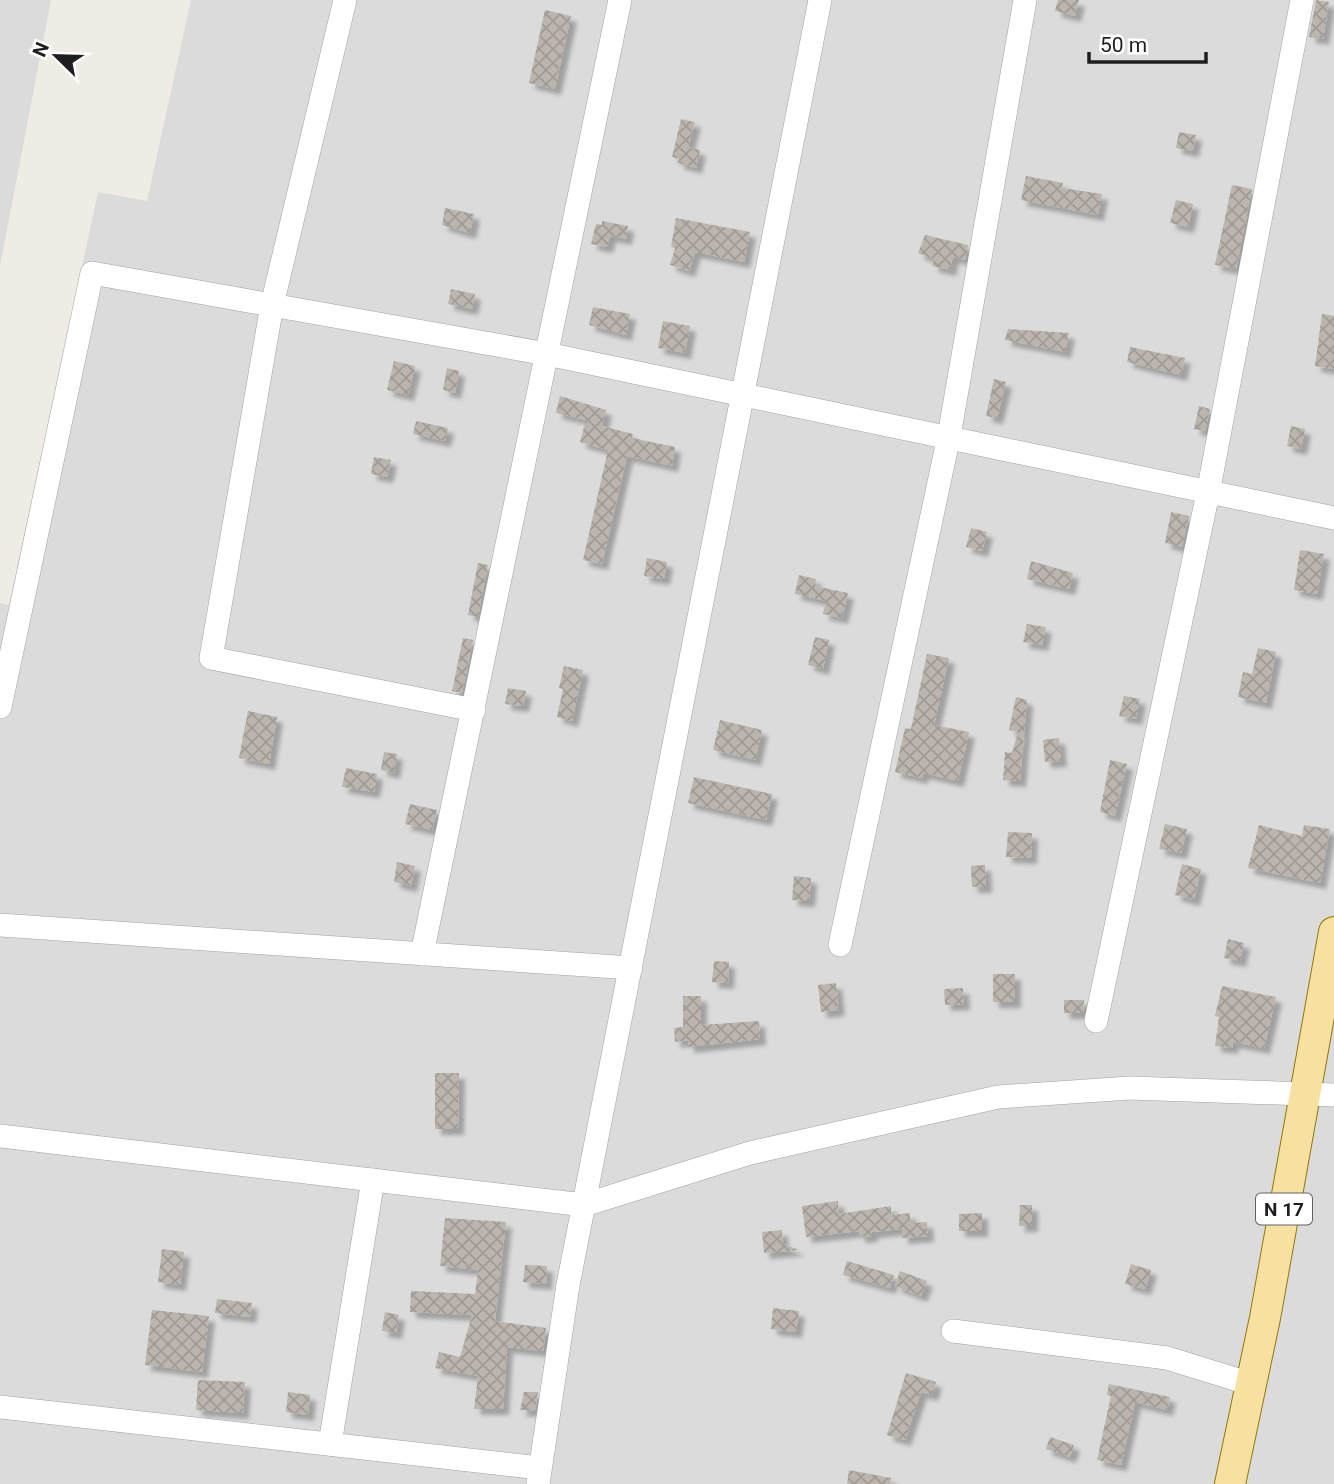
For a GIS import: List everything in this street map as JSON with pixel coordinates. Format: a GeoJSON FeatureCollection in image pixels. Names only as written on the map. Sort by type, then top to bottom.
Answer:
{"type":"FeatureCollection","features":[{"type":"Feature","properties":{"kind":"main road","name":"N 17"},"geometry":{"type":"LineString","coordinates":[[1230,1484],[1319,1094],[1334,933]]}},
{"type":"Feature","properties":{"kind":"street"},"geometry":{"type":"LineString","coordinates":[[345,0],[272,305],[211,658],[474,710]]}},
{"type":"Feature","properties":{"kind":"street"},"geometry":{"type":"LineString","coordinates":[[422,954],[620,0]]}},
{"type":"Feature","properties":{"kind":"street"},"geometry":{"type":"LineString","coordinates":[[0,1407],[330,1444],[539,1476],[568,1285],[820,0]]}},
{"type":"Feature","properties":{"kind":"street"},"geometry":{"type":"LineString","coordinates":[[840,945],[949,436],[1025,0]]}},
{"type":"Feature","properties":{"kind":"street"},"geometry":{"type":"LineString","coordinates":[[1096,1021],[1208,494],[1302,0]]}},
{"type":"Feature","properties":{"kind":"street"},"geometry":{"type":"LineString","coordinates":[[0,707],[92,272],[547,354],[744,393],[1208,494],[1334,518]]}},
{"type":"Feature","properties":{"kind":"street"},"geometry":{"type":"LineString","coordinates":[[0,925],[631,968]]}},
{"type":"Feature","properties":{"kind":"street"},"geometry":{"type":"LineString","coordinates":[[0,1136],[584,1205],[750,1153],[998,1097],[1130,1088],[1319,1094]]}},
{"type":"Feature","properties":{"kind":"street"},"geometry":{"type":"LineString","coordinates":[[330,1444],[373,1180]]}},
{"type":"Feature","properties":{"kind":"street"},"geometry":{"type":"LineString","coordinates":[[953,1331],[1167,1358],[1251,1384]]}},
{"type":"Feature","properties":{"kind":"shaded area"},"geometry":{"type":"Polygon","coordinates":[[[0,0],[51,0],[0,266],[0,0]]]}},
{"type":"Feature","properties":{"kind":"shaded area"},"geometry":{"type":"Polygon","coordinates":[[[191,0],[1334,0],[1334,1484],[0,1484],[0,603],[9,605],[98,192],[147,201],[191,0]]]}},
{"type":"Feature","properties":{"kind":"building"},"geometry":{"type":"Polygon","coordinates":[[[1058,0],[1079,0],[1075,16],[1055,11],[1058,0]]]}},
{"type":"Feature","properties":{"kind":"building"},"geometry":{"type":"Polygon","coordinates":[[[1316,0],[1329,2],[1323,39],[1309,37],[1316,0]]]}},
{"type":"Feature","properties":{"kind":"building"},"geometry":{"type":"Polygon","coordinates":[[[545,10],[571,16],[555,89],[529,83],[545,10]]]}},
{"type":"Feature","properties":{"kind":"building"},"geometry":{"type":"Polygon","coordinates":[[[681,119],[695,122],[688,147],[700,150],[696,168],[678,163],[679,159],[672,157],[681,119]]]}},
{"type":"Feature","properties":{"kind":"building"},"geometry":{"type":"Polygon","coordinates":[[[1179,132],[1196,135],[1193,151],[1176,148],[1179,132]]]}},
{"type":"Feature","properties":{"kind":"building"},"geometry":{"type":"Polygon","coordinates":[[[1026,176],[1063,183],[1062,188],[1102,194],[1098,215],[1021,200],[1026,176]]]}},
{"type":"Feature","properties":{"kind":"building"},"geometry":{"type":"Polygon","coordinates":[[[1232,185],[1252,189],[1236,269],[1215,265],[1232,185]]]}},
{"type":"Feature","properties":{"kind":"building"},"geometry":{"type":"Polygon","coordinates":[[[1176,200],[1193,204],[1188,227],[1170,223],[1176,200]]]}},
{"type":"Feature","properties":{"kind":"building"},"geometry":{"type":"Polygon","coordinates":[[[445,208],[474,214],[470,233],[442,225],[445,208]]]}},
{"type":"Feature","properties":{"kind":"building"},"geometry":{"type":"Polygon","coordinates":[[[676,218],[750,232],[744,262],[695,252],[689,271],[670,265],[675,248],[671,247],[676,218]]]}},
{"type":"Feature","properties":{"kind":"building"},"geometry":{"type":"Polygon","coordinates":[[[602,221],[628,226],[626,239],[610,236],[607,247],[591,244],[596,224],[602,225],[602,221]]]}},
{"type":"Feature","properties":{"kind":"building"},"geometry":{"type":"Polygon","coordinates":[[[925,235],[968,245],[965,260],[953,257],[950,270],[932,266],[934,259],[918,253],[925,235]]]}},
{"type":"Feature","properties":{"kind":"building"},"geometry":{"type":"Polygon","coordinates":[[[451,289],[475,294],[472,309],[448,304],[451,289]]]}},
{"type":"Feature","properties":{"kind":"building"},"geometry":{"type":"Polygon","coordinates":[[[593,307],[630,314],[626,335],[589,325],[593,307]]]}},
{"type":"Feature","properties":{"kind":"building"},"geometry":{"type":"Polygon","coordinates":[[[1322,314],[1334,316],[1334,369],[1315,366],[1322,314]]]}},
{"type":"Feature","properties":{"kind":"building"},"geometry":{"type":"Polygon","coordinates":[[[663,321],[690,326],[685,353],[658,348],[663,321]]]}},
{"type":"Feature","properties":{"kind":"building"},"geometry":{"type":"Polygon","coordinates":[[[1008,329],[1069,333],[1065,352],[1005,340],[1008,329]]]}},
{"type":"Feature","properties":{"kind":"building"},"geometry":{"type":"Polygon","coordinates":[[[1130,347],[1185,358],[1181,375],[1127,362],[1130,347]]]}},
{"type":"Feature","properties":{"kind":"building"},"geometry":{"type":"Polygon","coordinates":[[[394,361],[415,366],[408,395],[387,390],[394,361]]]}},
{"type":"Feature","properties":{"kind":"building"},"geometry":{"type":"Polygon","coordinates":[[[447,368],[459,371],[455,393],[443,390],[447,368]]]}},
{"type":"Feature","properties":{"kind":"building"},"geometry":{"type":"Polygon","coordinates":[[[994,379],[1006,382],[997,418],[986,416],[994,379]]]}},
{"type":"Feature","properties":{"kind":"building"},"geometry":{"type":"Polygon","coordinates":[[[560,396],[606,410],[602,426],[633,434],[632,438],[675,447],[672,466],[627,456],[602,564],[583,560],[608,450],[580,442],[586,420],[556,413],[560,396]]]}},
{"type":"Feature","properties":{"kind":"building"},"geometry":{"type":"Polygon","coordinates":[[[1199,406],[1210,409],[1205,431],[1194,429],[1199,406]]]}},
{"type":"Feature","properties":{"kind":"building"},"geometry":{"type":"Polygon","coordinates":[[[416,421],[448,428],[445,441],[413,434],[416,421]]]}},
{"type":"Feature","properties":{"kind":"building"},"geometry":{"type":"Polygon","coordinates":[[[1291,426],[1305,429],[1301,449],[1287,446],[1291,426]]]}},
{"type":"Feature","properties":{"kind":"building"},"geometry":{"type":"Polygon","coordinates":[[[374,457],[391,460],[387,477],[371,474],[374,457]]]}},
{"type":"Feature","properties":{"kind":"building"},"geometry":{"type":"Polygon","coordinates":[[[1171,512],[1189,516],[1182,547],[1165,543],[1171,512]]]}},
{"type":"Feature","properties":{"kind":"building"},"geometry":{"type":"Polygon","coordinates":[[[971,528],[987,532],[982,551],[966,547],[971,528]]]}},
{"type":"Feature","properties":{"kind":"building"},"geometry":{"type":"Polygon","coordinates":[[[1300,550],[1324,554],[1317,594],[1294,590],[1300,550]]]}},
{"type":"Feature","properties":{"kind":"building"},"geometry":{"type":"Polygon","coordinates":[[[647,558],[667,562],[664,579],[644,576],[647,558]]]}},
{"type":"Feature","properties":{"kind":"building"},"geometry":{"type":"Polygon","coordinates":[[[1031,561],[1073,573],[1069,589],[1027,579],[1031,561]]]}},
{"type":"Feature","properties":{"kind":"building"},"geometry":{"type":"Polygon","coordinates":[[[478,563],[488,565],[478,617],[468,615],[478,563]]]}},
{"type":"Feature","properties":{"kind":"building"},"geometry":{"type":"Polygon","coordinates":[[[799,575],[816,579],[815,586],[848,593],[842,618],[823,614],[826,601],[795,594],[799,575]]]}},
{"type":"Feature","properties":{"kind":"building"},"geometry":{"type":"Polygon","coordinates":[[[1027,624],[1046,627],[1042,645],[1023,642],[1027,624]]]}},
{"type":"Feature","properties":{"kind":"building"},"geometry":{"type":"Polygon","coordinates":[[[815,637],[829,640],[823,669],[808,665],[815,637]]]}},
{"type":"Feature","properties":{"kind":"building"},"geometry":{"type":"Polygon","coordinates":[[[463,638],[473,640],[462,693],[452,691],[463,638]]]}},
{"type":"Feature","properties":{"kind":"building"},"geometry":{"type":"Polygon","coordinates":[[[1258,648],[1276,652],[1266,703],[1238,697],[1243,672],[1252,674],[1258,648]]]}},
{"type":"Feature","properties":{"kind":"building"},"geometry":{"type":"Polygon","coordinates":[[[927,654],[949,658],[934,725],[969,732],[958,781],[923,773],[922,778],[895,772],[905,728],[911,729],[927,654]]]}},
{"type":"Feature","properties":{"kind":"building"},"geometry":{"type":"Polygon","coordinates":[[[564,666],[583,670],[572,721],[557,717],[563,689],[559,688],[564,666]]]}},
{"type":"Feature","properties":{"kind":"building"},"geometry":{"type":"Polygon","coordinates":[[[508,688],[526,691],[523,706],[505,704],[508,688]]]}},
{"type":"Feature","properties":{"kind":"building"},"geometry":{"type":"Polygon","coordinates":[[[1124,696],[1140,699],[1136,719],[1119,716],[1124,696]]]}},
{"type":"Feature","properties":{"kind":"building"},"geometry":{"type":"Polygon","coordinates":[[[1016,697],[1027,700],[1020,781],[1003,780],[1005,752],[1012,753],[1018,732],[1009,730],[1016,697]]]}},
{"type":"Feature","properties":{"kind":"building"},"geometry":{"type":"Polygon","coordinates":[[[248,711],[277,717],[269,764],[239,758],[248,711]]]}},
{"type":"Feature","properties":{"kind":"building"},"geometry":{"type":"Polygon","coordinates":[[[720,720],[762,730],[755,760],[713,750],[720,720]]]}},
{"type":"Feature","properties":{"kind":"building"},"geometry":{"type":"Polygon","coordinates":[[[1059,738],[1061,761],[1045,762],[1043,740],[1059,738]]]}},
{"type":"Feature","properties":{"kind":"building"},"geometry":{"type":"Polygon","coordinates":[[[384,752],[397,754],[394,773],[381,770],[384,752]]]}},
{"type":"Feature","properties":{"kind":"building"},"geometry":{"type":"Polygon","coordinates":[[[1110,760],[1127,764],[1115,816],[1100,812],[1110,760]]]}},
{"type":"Feature","properties":{"kind":"building"},"geometry":{"type":"Polygon","coordinates":[[[346,768],[377,774],[374,792],[342,787],[346,768]]]}},
{"type":"Feature","properties":{"kind":"building"},"geometry":{"type":"Polygon","coordinates":[[[694,777],[772,794],[766,820],[688,803],[694,777]]]}},
{"type":"Feature","properties":{"kind":"building"},"geometry":{"type":"Polygon","coordinates":[[[410,804],[437,810],[432,830],[405,824],[410,804]]]}},
{"type":"Feature","properties":{"kind":"building"},"geometry":{"type":"Polygon","coordinates":[[[1165,824],[1187,829],[1181,853],[1159,849],[1165,824]]]}},
{"type":"Feature","properties":{"kind":"building"},"geometry":{"type":"Polygon","coordinates":[[[1259,825],[1302,836],[1304,825],[1330,829],[1320,883],[1248,868],[1259,825]]]}},
{"type":"Feature","properties":{"kind":"building"},"geometry":{"type":"Polygon","coordinates":[[[1008,832],[1032,833],[1031,858],[1006,857],[1008,832]]]}},
{"type":"Feature","properties":{"kind":"building"},"geometry":{"type":"Polygon","coordinates":[[[397,862],[415,866],[411,886],[394,882],[397,862]]]}},
{"type":"Feature","properties":{"kind":"building"},"geometry":{"type":"Polygon","coordinates":[[[1182,864],[1201,869],[1194,900],[1175,895],[1182,864]]]}},
{"type":"Feature","properties":{"kind":"building"},"geometry":{"type":"Polygon","coordinates":[[[985,865],[986,887],[972,887],[971,866],[985,865]]]}},
{"type":"Feature","properties":{"kind":"building"},"geometry":{"type":"Polygon","coordinates":[[[794,876],[811,878],[809,901],[792,900],[794,876]]]}},
{"type":"Feature","properties":{"kind":"building"},"geometry":{"type":"Polygon","coordinates":[[[1228,939],[1244,943],[1240,961],[1224,958],[1228,939]]]}},
{"type":"Feature","properties":{"kind":"building"},"geometry":{"type":"Polygon","coordinates":[[[714,961],[729,962],[728,983],[712,982],[714,961]]]}},
{"type":"Feature","properties":{"kind":"building"},"geometry":{"type":"Polygon","coordinates":[[[993,974],[1015,974],[1015,1002],[993,1002],[993,974]]]}},
{"type":"Feature","properties":{"kind":"building"},"geometry":{"type":"Polygon","coordinates":[[[836,983],[839,1010],[821,1012],[818,985],[836,983]]]}},
{"type":"Feature","properties":{"kind":"building"},"geometry":{"type":"Polygon","coordinates":[[[1222,986],[1276,997],[1264,1048],[1233,1042],[1232,1048],[1215,1046],[1219,1017],[1215,1016],[1222,986]]]}},
{"type":"Feature","properties":{"kind":"building"},"geometry":{"type":"Polygon","coordinates":[[[963,988],[964,1004],[945,1005],[944,989],[963,988]]]}},
{"type":"Feature","properties":{"kind":"building"},"geometry":{"type":"Polygon","coordinates":[[[683,996],[701,996],[701,1025],[759,1021],[760,1039],[688,1047],[688,1040],[675,1042],[674,1028],[683,1027],[683,996]]]}},
{"type":"Feature","properties":{"kind":"building"},"geometry":{"type":"Polygon","coordinates":[[[1064,1000],[1084,1000],[1083,1013],[1064,1013],[1064,1000]]]}},
{"type":"Feature","properties":{"kind":"building"},"geometry":{"type":"Polygon","coordinates":[[[435,1073],[459,1073],[458,1129],[435,1129],[435,1073]]]}},
{"type":"Feature","properties":{"kind":"building"},"geometry":{"type":"Polygon","coordinates":[[[838,1201],[839,1214],[891,1206],[891,1215],[910,1213],[910,1223],[927,1222],[928,1236],[902,1238],[902,1229],[872,1232],[872,1236],[859,1237],[859,1231],[806,1237],[802,1206],[838,1201]]]}},
{"type":"Feature","properties":{"kind":"building"},"geometry":{"type":"Polygon","coordinates":[[[1020,1205],[1032,1205],[1032,1226],[1019,1226],[1020,1205]]]}},
{"type":"Feature","properties":{"kind":"building"},"geometry":{"type":"Polygon","coordinates":[[[982,1213],[982,1231],[959,1231],[959,1214],[982,1213]]]}},
{"type":"Feature","properties":{"kind":"building"},"geometry":{"type":"Polygon","coordinates":[[[445,1218],[506,1222],[495,1321],[546,1328],[543,1351],[507,1347],[503,1409],[474,1409],[478,1376],[435,1368],[439,1352],[460,1357],[472,1315],[410,1312],[411,1291],[475,1294],[478,1270],[440,1266],[445,1218]]]}},
{"type":"Feature","properties":{"kind":"building"},"geometry":{"type":"Polygon","coordinates":[[[782,1230],[783,1244],[799,1250],[764,1253],[762,1232],[782,1230]]]}},
{"type":"Feature","properties":{"kind":"building"},"geometry":{"type":"Polygon","coordinates":[[[162,1249],[184,1252],[180,1285],[158,1282],[162,1249]]]}},
{"type":"Feature","properties":{"kind":"building"},"geometry":{"type":"Polygon","coordinates":[[[847,1261],[894,1275],[890,1288],[843,1275],[847,1261]]]}},
{"type":"Feature","properties":{"kind":"building"},"geometry":{"type":"Polygon","coordinates":[[[1131,1264],[1151,1270],[1145,1289],[1125,1284],[1131,1264]]]}},
{"type":"Feature","properties":{"kind":"building"},"geometry":{"type":"Polygon","coordinates":[[[525,1265],[547,1266],[546,1284],[523,1282],[525,1265]]]}},
{"type":"Feature","properties":{"kind":"building"},"geometry":{"type":"Polygon","coordinates":[[[900,1271],[927,1281],[921,1296],[895,1286],[900,1271]]]}},
{"type":"Feature","properties":{"kind":"building"},"geometry":{"type":"Polygon","coordinates":[[[217,1299],[252,1303],[250,1317],[215,1313],[217,1299]]]}},
{"type":"Feature","properties":{"kind":"building"},"geometry":{"type":"Polygon","coordinates":[[[773,1308],[799,1311],[796,1332],[771,1329],[773,1308]]]}},
{"type":"Feature","properties":{"kind":"building"},"geometry":{"type":"Polygon","coordinates":[[[152,1310],[209,1316],[202,1372],[145,1365],[152,1310]]]}},
{"type":"Feature","properties":{"kind":"building"},"geometry":{"type":"Polygon","coordinates":[[[385,1312],[399,1315],[396,1333],[382,1331],[385,1312]]]}},
{"type":"Feature","properties":{"kind":"building"},"geometry":{"type":"Polygon","coordinates":[[[906,1373],[936,1382],[932,1395],[921,1392],[905,1440],[887,1435],[906,1373]]]}},
{"type":"Feature","properties":{"kind":"building"},"geometry":{"type":"Polygon","coordinates":[[[198,1380],[245,1382],[243,1413],[196,1410],[198,1380]]]}},
{"type":"Feature","properties":{"kind":"building"},"geometry":{"type":"Polygon","coordinates":[[[1109,1384],[1170,1397],[1167,1410],[1135,1402],[1121,1465],[1097,1460],[1111,1396],[1107,1395],[1109,1384]]]}},
{"type":"Feature","properties":{"kind":"building"},"geometry":{"type":"Polygon","coordinates":[[[288,1392],[310,1395],[308,1415],[286,1412],[288,1392]]]}},
{"type":"Feature","properties":{"kind":"building"},"geometry":{"type":"Polygon","coordinates":[[[524,1392],[538,1392],[535,1411],[520,1410],[524,1392]]]}},
{"type":"Feature","properties":{"kind":"building"},"geometry":{"type":"Polygon","coordinates":[[[1050,1437],[1074,1445],[1070,1457],[1046,1449],[1050,1437]]]}},
{"type":"Feature","properties":{"kind":"building"},"geometry":{"type":"Polygon","coordinates":[[[849,1470],[891,1478],[890,1484],[847,1484],[849,1470]]]}}]}
